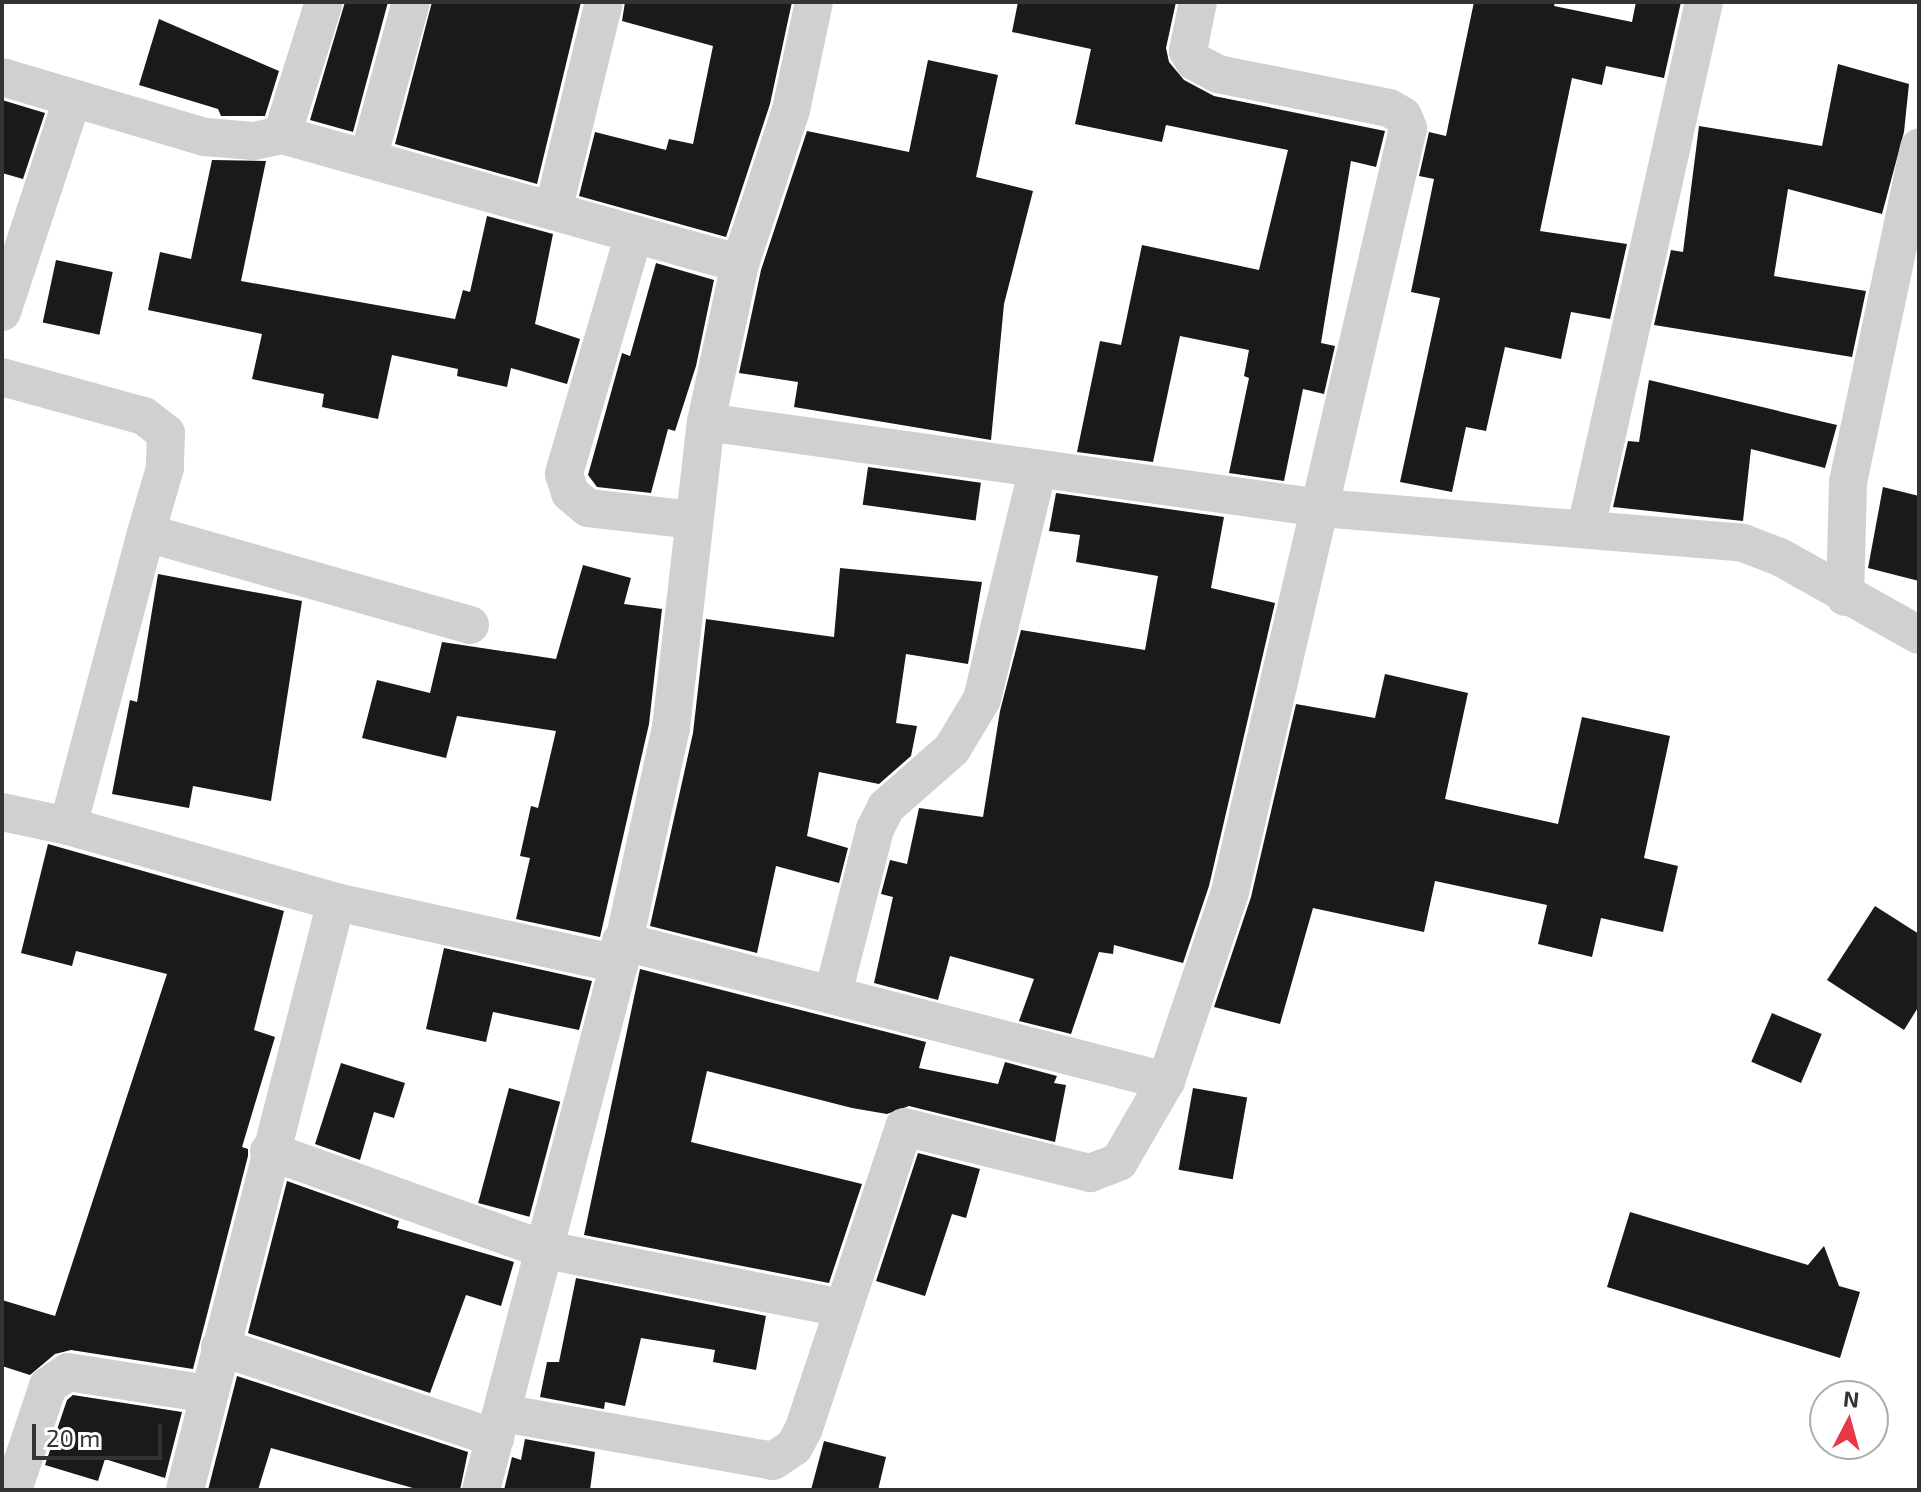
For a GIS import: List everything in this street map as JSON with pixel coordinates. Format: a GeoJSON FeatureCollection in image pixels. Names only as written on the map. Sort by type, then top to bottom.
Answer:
{"type":"FeatureCollection","features":[{"type":"Feature","properties":{"kind":"street"},"geometry":{"type":"LineString","coordinates":[[282,135],[324,2]]}},
{"type":"Feature","properties":{"kind":"street"},"geometry":{"type":"LineString","coordinates":[[368,159],[411,2]]}},
{"type":"Feature","properties":{"kind":"street"},"geometry":{"type":"LineString","coordinates":[[553,211],[604,2]]}},
{"type":"Feature","properties":{"kind":"street"},"geometry":{"type":"LineString","coordinates":[[481,1490],[546,1250],[620,952],[671,728],[706,422],[740,264],[791,110],[814,2]]}},
{"type":"Feature","properties":{"kind":"street"},"geometry":{"type":"LineString","coordinates":[[220,1347],[499,1426],[773,1461],[794,1447],[804,1428],[841,1308],[904,1127],[1090,1173],[1119,1162],[1166,1081],[1230,892],[1408,128],[1403,116],[1389,108],[1218,74],[1194,61],[1188,51],[1198,2]]}},
{"type":"Feature","properties":{"kind":"street"},"geometry":{"type":"LineString","coordinates":[[1586,528],[1704,2]]}},
{"type":"Feature","properties":{"kind":"street"},"geometry":{"type":"LineString","coordinates":[[2,77],[205,137],[254,141],[282,135],[740,264]]}},
{"type":"Feature","properties":{"kind":"street"},"geometry":{"type":"LineString","coordinates":[[2,312],[72,100]]}},
{"type":"Feature","properties":{"kind":"street"},"geometry":{"type":"LineString","coordinates":[[1845,597],[1848,482],[1919,147]]}},
{"type":"Feature","properties":{"kind":"street"},"geometry":{"type":"LineString","coordinates":[[634,234],[564,474],[570,493],[588,508],[694,520]]}},
{"type":"Feature","properties":{"kind":"street"},"geometry":{"type":"LineString","coordinates":[[2,377],[144,416],[166,433],[165,468],[68,826]]}},
{"type":"Feature","properties":{"kind":"street"},"geometry":{"type":"LineString","coordinates":[[706,422],[1037,472],[1321,508],[1743,543],[1780,557],[1845,597],[1919,635]]}},
{"type":"Feature","properties":{"kind":"street"},"geometry":{"type":"LineString","coordinates":[[833,994],[875,829],[886,807],[952,749],[982,699],[1037,472]]}},
{"type":"Feature","properties":{"kind":"street"},"geometry":{"type":"LineString","coordinates":[[146,533],[470,625]]}},
{"type":"Feature","properties":{"kind":"street"},"geometry":{"type":"LineString","coordinates":[[2,812],[68,826],[336,902],[620,952],[833,994],[1166,1081]]}},
{"type":"Feature","properties":{"kind":"street"},"geometry":{"type":"LineString","coordinates":[[185,1490],[269,1151],[336,902]]}},
{"type":"Feature","properties":{"kind":"street"},"geometry":{"type":"LineString","coordinates":[[269,1151],[546,1250],[841,1308]]}},
{"type":"Feature","properties":{"kind":"street"},"geometry":{"type":"LineString","coordinates":[[13,1490],[48,1386],[68,1372],[208,1394]]}},
{"type":"Feature","properties":{"kind":"building"},"geometry":{"type":"Polygon","coordinates":[[[345,2],[388,2],[353,132],[310,120],[345,2]]]}},
{"type":"Feature","properties":{"kind":"building"},"geometry":{"type":"Polygon","coordinates":[[[432,2],[581,2],[537,184],[395,144],[432,2]]]}},
{"type":"Feature","properties":{"kind":"building"},"geometry":{"type":"Polygon","coordinates":[[[625,2],[792,2],[770,104],[726,237],[579,196],[595,132],[666,150],[669,139],[693,144],[713,46],[622,21],[625,2]]]}},
{"type":"Feature","properties":{"kind":"building"},"geometry":{"type":"Polygon","coordinates":[[[1018,2],[1176,2],[1166,48],[1169,62],[1184,80],[1214,96],[1385,131],[1376,167],[1351,161],[1321,343],[1335,346],[1324,394],[1303,389],[1284,481],[1229,473],[1249,378],[1244,376],[1249,350],[1180,336],[1153,462],[1077,452],[1100,341],[1121,345],[1142,245],[1259,270],[1288,150],[1166,125],[1162,142],[1075,124],[1091,49],[1012,32],[1018,2]]]}},
{"type":"Feature","properties":{"kind":"building"},"geometry":{"type":"Polygon","coordinates":[[[1474,2],[1555,2],[1554,6],[1632,22],[1636,2],[1681,2],[1664,78],[1606,66],[1602,85],[1572,78],[1540,231],[1627,244],[1610,319],[1571,312],[1561,359],[1505,347],[1486,431],[1466,427],[1452,492],[1400,482],[1440,298],[1411,292],[1434,179],[1419,176],[1429,132],[1446,136],[1474,2]]]}},
{"type":"Feature","properties":{"kind":"building"},"geometry":{"type":"Polygon","coordinates":[[[159,19],[279,71],[265,116],[221,116],[218,109],[139,85],[159,19]]]}},
{"type":"Feature","properties":{"kind":"building"},"geometry":{"type":"Polygon","coordinates":[[[928,60],[998,75],[976,177],[1033,191],[1004,304],[991,440],[794,407],[798,382],[739,373],[761,270],[807,131],[909,152],[928,60]]]}},
{"type":"Feature","properties":{"kind":"building"},"geometry":{"type":"Polygon","coordinates":[[[1838,64],[1909,84],[1904,132],[1882,214],[1788,189],[1774,276],[1866,291],[1852,357],[1654,325],[1671,250],[1683,252],[1699,126],[1822,146],[1838,64]]]}},
{"type":"Feature","properties":{"kind":"building"},"geometry":{"type":"Polygon","coordinates":[[[2,100],[45,113],[23,179],[2,173],[2,100]]]}},
{"type":"Feature","properties":{"kind":"building"},"geometry":{"type":"Polygon","coordinates":[[[212,160],[266,161],[241,281],[455,319],[463,290],[470,292],[487,216],[553,234],[535,324],[580,339],[567,384],[511,368],[507,387],[457,376],[458,369],[392,355],[378,419],[322,407],[324,394],[252,379],[262,334],[148,310],[160,252],[191,259],[212,160]]]}},
{"type":"Feature","properties":{"kind":"building"},"geometry":{"type":"Polygon","coordinates":[[[56,260],[113,272],[99,335],[43,323],[56,260]]]}},
{"type":"Feature","properties":{"kind":"building"},"geometry":{"type":"Polygon","coordinates":[[[656,263],[714,280],[696,366],[675,431],[668,429],[651,493],[597,487],[588,475],[622,353],[630,356],[656,263]]]}},
{"type":"Feature","properties":{"kind":"building"},"geometry":{"type":"Polygon","coordinates":[[[1649,380],[1837,425],[1825,468],[1751,449],[1743,521],[1613,507],[1628,441],[1639,442],[1649,380]]]}},
{"type":"Feature","properties":{"kind":"building"},"geometry":{"type":"Polygon","coordinates":[[[868,467],[981,483],[976,520],[863,505],[868,467]]]}},
{"type":"Feature","properties":{"kind":"building"},"geometry":{"type":"Polygon","coordinates":[[[1883,487],[1919,496],[1919,581],[1868,568],[1883,487]]]}},
{"type":"Feature","properties":{"kind":"building"},"geometry":{"type":"Polygon","coordinates":[[[1056,493],[1224,517],[1211,588],[1275,603],[1209,886],[1183,963],[1114,945],[1113,954],[1099,952],[1071,1034],[1019,1021],[1034,979],[950,956],[938,1000],[874,983],[893,897],[881,894],[890,860],[907,864],[919,808],[983,817],[1000,711],[1021,630],[1145,650],[1158,576],[1076,562],[1080,535],[1049,531],[1056,493]]]}},
{"type":"Feature","properties":{"kind":"building"},"geometry":{"type":"Polygon","coordinates":[[[583,565],[631,578],[624,604],[662,609],[649,724],[600,937],[516,919],[530,858],[520,856],[531,806],[538,808],[556,731],[457,716],[446,758],[362,738],[377,680],[430,693],[442,642],[556,659],[583,565]]]}},
{"type":"Feature","properties":{"kind":"building"},"geometry":{"type":"Polygon","coordinates":[[[840,568],[982,582],[968,664],[906,654],[896,723],[917,726],[911,756],[879,784],[819,772],[807,836],[848,848],[839,883],[776,866],[757,953],[650,926],[693,733],[706,619],[834,637],[840,568]]]}},
{"type":"Feature","properties":{"kind":"building"},"geometry":{"type":"Polygon","coordinates":[[[158,574],[302,601],[271,801],[193,786],[189,808],[112,794],[130,700],[137,702],[158,574]]]}},
{"type":"Feature","properties":{"kind":"building"},"geometry":{"type":"Polygon","coordinates":[[[1385,674],[1468,693],[1445,799],[1558,824],[1582,717],[1670,736],[1644,858],[1678,866],[1663,932],[1601,918],[1592,957],[1538,944],[1547,905],[1435,881],[1424,932],[1313,908],[1280,1024],[1214,1007],[1251,897],[1296,704],[1375,718],[1385,674]]]}},
{"type":"Feature","properties":{"kind":"building"},"geometry":{"type":"Polygon","coordinates":[[[48,844],[284,911],[254,1030],[275,1037],[242,1147],[248,1149],[248,1156],[193,1369],[71,1350],[55,1354],[30,1375],[2,1366],[2,1300],[55,1316],[167,974],[76,951],[72,966],[21,953],[48,844]]]}},
{"type":"Feature","properties":{"kind":"building"},"geometry":{"type":"Polygon","coordinates":[[[1875,906],[1919,934],[1919,1006],[1904,1030],[1827,980],[1875,906]]]}},
{"type":"Feature","properties":{"kind":"building"},"geometry":{"type":"Polygon","coordinates":[[[444,948],[592,981],[579,1030],[493,1012],[486,1042],[426,1029],[444,948]]]}},
{"type":"Feature","properties":{"kind":"building"},"geometry":{"type":"Polygon","coordinates":[[[640,969],[926,1042],[919,1068],[998,1084],[1005,1062],[1057,1076],[1054,1083],[1066,1085],[1055,1142],[909,1106],[887,1114],[852,1108],[707,1071],[691,1142],[862,1184],[829,1283],[584,1235],[640,969]]]}},
{"type":"Feature","properties":{"kind":"building"},"geometry":{"type":"Polygon","coordinates":[[[1772,1013],[1822,1034],[1801,1083],[1751,1062],[1772,1013]]]}},
{"type":"Feature","properties":{"kind":"building"},"geometry":{"type":"Polygon","coordinates":[[[341,1063],[405,1083],[394,1118],[374,1112],[360,1160],[315,1144],[341,1063]]]}},
{"type":"Feature","properties":{"kind":"building"},"geometry":{"type":"Polygon","coordinates":[[[509,1088],[560,1102],[529,1217],[478,1203],[509,1088]]]}},
{"type":"Feature","properties":{"kind":"building"},"geometry":{"type":"Polygon","coordinates":[[[1193,1088],[1247,1098],[1233,1179],[1179,1170],[1193,1088]]]}},
{"type":"Feature","properties":{"kind":"building"},"geometry":{"type":"Polygon","coordinates":[[[918,1153],[980,1169],[966,1218],[952,1214],[925,1296],[876,1281],[918,1153]]]}},
{"type":"Feature","properties":{"kind":"building"},"geometry":{"type":"Polygon","coordinates":[[[287,1181],[399,1221],[397,1228],[514,1262],[501,1306],[466,1295],[430,1393],[248,1333],[287,1181]]]}},
{"type":"Feature","properties":{"kind":"building"},"geometry":{"type":"Polygon","coordinates":[[[1630,1212],[1808,1265],[1824,1246],[1839,1286],[1860,1292],[1840,1358],[1607,1287],[1630,1212]]]}},
{"type":"Feature","properties":{"kind":"building"},"geometry":{"type":"Polygon","coordinates":[[[576,1278],[766,1316],[756,1370],[713,1362],[715,1350],[641,1338],[625,1406],[605,1402],[604,1409],[540,1397],[547,1362],[559,1362],[576,1278]]]}},
{"type":"Feature","properties":{"kind":"building"},"geometry":{"type":"Polygon","coordinates":[[[237,1376],[468,1452],[460,1490],[420,1490],[271,1448],[258,1490],[208,1490],[237,1376]]]}},
{"type":"Feature","properties":{"kind":"building"},"geometry":{"type":"Polygon","coordinates":[[[73,1395],[182,1412],[165,1478],[105,1459],[98,1481],[45,1465],[67,1400],[73,1395]]]}},
{"type":"Feature","properties":{"kind":"building"},"geometry":{"type":"Polygon","coordinates":[[[525,1439],[595,1452],[590,1490],[504,1490],[512,1457],[521,1460],[525,1439]]]}},
{"type":"Feature","properties":{"kind":"building"},"geometry":{"type":"Polygon","coordinates":[[[824,1441],[886,1457],[878,1490],[811,1490],[824,1441]]]}}]}
